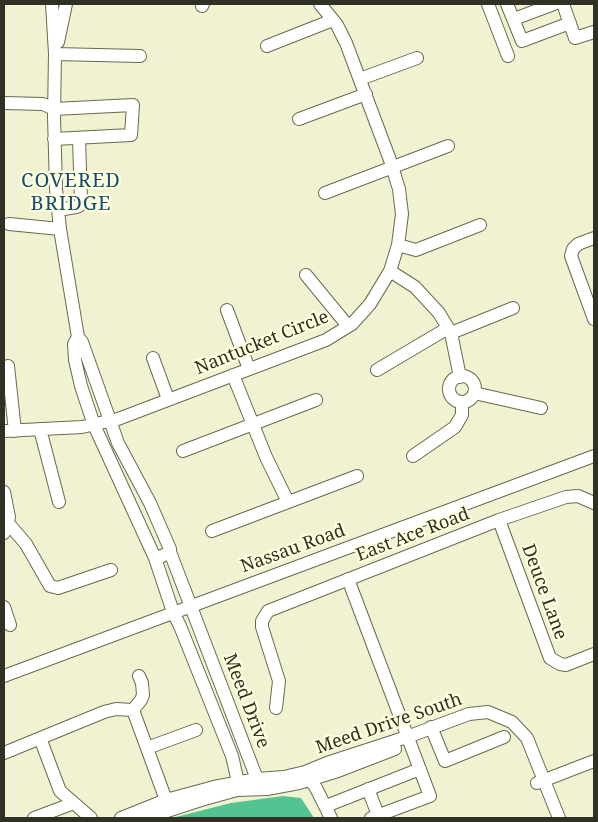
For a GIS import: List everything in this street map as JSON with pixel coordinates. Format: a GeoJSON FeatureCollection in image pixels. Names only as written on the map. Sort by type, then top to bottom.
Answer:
{"type":"FeatureCollection","features":[{"type":"Feature","properties":{"kind":"street"},"geometry":{"type":"LineString","coordinates":[[52,4],[55,54],[54,139],[58,210],[78,337]]}},
{"type":"Feature","properties":{"kind":"street"},"geometry":{"type":"LineString","coordinates":[[55,54],[66,4]]}},
{"type":"Feature","properties":{"kind":"street","name":"Nantucket Circle"},"geometry":{"type":"LineString","coordinates":[[10,431],[94,425],[109,421],[326,340],[348,326],[370,304],[390,271],[398,245],[401,230],[399,190],[383,140],[346,43],[333,20],[320,4]]}},
{"type":"Feature","properties":{"kind":"street"},"geometry":{"type":"LineString","coordinates":[[488,4],[508,56]]}},
{"type":"Feature","properties":{"kind":"street"},"geometry":{"type":"LineString","coordinates":[[508,4],[522,41],[570,23]]}},
{"type":"Feature","properties":{"kind":"street"},"geometry":{"type":"LineString","coordinates":[[514,19],[554,4]]}},
{"type":"Feature","properties":{"kind":"street"},"geometry":{"type":"LineString","coordinates":[[563,4],[575,38],[594,32]]}},
{"type":"Feature","properties":{"kind":"street"},"geometry":{"type":"LineString","coordinates":[[267,46],[333,20]]}},
{"type":"Feature","properties":{"kind":"street"},"geometry":{"type":"LineString","coordinates":[[55,54],[140,56]]}},
{"type":"Feature","properties":{"kind":"street"},"geometry":{"type":"LineString","coordinates":[[360,79],[417,58]]}},
{"type":"Feature","properties":{"kind":"street"},"geometry":{"type":"LineString","coordinates":[[298,119],[366,94]]}},
{"type":"Feature","properties":{"kind":"street"},"geometry":{"type":"LineString","coordinates":[[4,104],[43,104],[54,109],[133,105],[131,135],[54,139]]}},
{"type":"Feature","properties":{"kind":"street"},"geometry":{"type":"LineString","coordinates":[[58,210],[79,206],[81,202],[79,138]]}},
{"type":"Feature","properties":{"kind":"street"},"geometry":{"type":"LineString","coordinates":[[325,193],[448,146]]}},
{"type":"Feature","properties":{"kind":"street"},"geometry":{"type":"LineString","coordinates":[[9,224],[60,229]]}},
{"type":"Feature","properties":{"kind":"street"},"geometry":{"type":"LineString","coordinates":[[398,245],[416,250],[480,225]]}},
{"type":"Feature","properties":{"kind":"street"},"geometry":{"type":"LineString","coordinates":[[594,238],[578,244],[573,249],[571,256],[594,319]]}},
{"type":"Feature","properties":{"kind":"street"},"geometry":{"type":"LineString","coordinates":[[390,271],[415,287],[439,313],[449,331],[460,377]]}},
{"type":"Feature","properties":{"kind":"street"},"geometry":{"type":"LineString","coordinates":[[306,275],[348,326]]}},
{"type":"Feature","properties":{"kind":"street"},"geometry":{"type":"LineString","coordinates":[[377,370],[449,331],[513,308]]}},
{"type":"Feature","properties":{"kind":"street"},"geometry":{"type":"LineString","coordinates":[[227,310],[249,369]]}},
{"type":"Feature","properties":{"kind":"street","name":"Meed Drive"},"geometry":{"type":"LineString","coordinates":[[238,786],[232,756],[173,612],[155,558],[94,425],[81,386],[75,360],[74,344],[78,337],[82,342],[118,443],[150,503],[170,549],[258,784]]}},
{"type":"Feature","properties":{"kind":"street"},"geometry":{"type":"LineString","coordinates":[[153,358],[168,399]]}},
{"type":"Feature","properties":{"kind":"street"},"geometry":{"type":"LineString","coordinates":[[8,366],[10,431]]}},
{"type":"Feature","properties":{"kind":"street"},"geometry":{"type":"LineString","coordinates":[[233,375],[266,458],[288,502]]}},
{"type":"Feature","properties":{"kind":"street"},"geometry":{"type":"LineString","coordinates":[[464,377],[472,381],[474,393],[469,400],[462,402],[451,396],[449,388],[453,381],[464,377]]}},
{"type":"Feature","properties":{"kind":"street"},"geometry":{"type":"LineString","coordinates":[[474,393],[541,408]]}},
{"type":"Feature","properties":{"kind":"street"},"geometry":{"type":"LineString","coordinates":[[183,451],[316,400]]}},
{"type":"Feature","properties":{"kind":"street"},"geometry":{"type":"LineString","coordinates":[[413,456],[455,427],[462,415],[462,402]]}},
{"type":"Feature","properties":{"kind":"street"},"geometry":{"type":"LineString","coordinates":[[40,429],[59,502]]}},
{"type":"Feature","properties":{"kind":"street","name":"Nassau Road"},"geometry":{"type":"LineString","coordinates":[[4,676],[594,456]]}},
{"type":"Feature","properties":{"kind":"street"},"geometry":{"type":"LineString","coordinates":[[212,531],[356,476]]}},
{"type":"Feature","properties":{"kind":"street"},"geometry":{"type":"LineString","coordinates":[[4,492],[9,510],[6,528],[26,544],[50,586],[58,588],[111,570]]}},
{"type":"Feature","properties":{"kind":"street","name":"East Ace Road"},"geometry":{"type":"LineString","coordinates":[[276,708],[279,681],[262,627],[264,616],[273,608],[499,520],[566,497],[578,496],[594,503]]}},
{"type":"Feature","properties":{"kind":"street","name":"Deuce Lane"},"geometry":{"type":"LineString","coordinates":[[499,520],[550,658],[560,664],[566,664],[594,654]]}},
{"type":"Feature","properties":{"kind":"street"},"geometry":{"type":"LineString","coordinates":[[155,558],[170,552]]}},
{"type":"Feature","properties":{"kind":"street"},"geometry":{"type":"LineString","coordinates":[[348,579],[430,796],[374,817],[368,789]]}},
{"type":"Feature","properties":{"kind":"street"},"geometry":{"type":"LineString","coordinates":[[4,607],[10,625]]}},
{"type":"Feature","properties":{"kind":"street"},"geometry":{"type":"LineString","coordinates":[[134,710],[143,694],[142,682],[139,676]]}},
{"type":"Feature","properties":{"kind":"street"},"geometry":{"type":"LineString","coordinates":[[4,752],[104,712],[116,709],[134,710]]}},
{"type":"Feature","properties":{"kind":"street"},"geometry":{"type":"LineString","coordinates":[[134,710],[166,800]]}},
{"type":"Feature","properties":{"kind":"street","name":"Meed Drive South"},"geometry":{"type":"LineString","coordinates":[[238,786],[258,784],[284,777],[308,776],[328,763],[408,740],[476,712],[488,712],[512,722],[527,738],[541,781],[550,818]]}},
{"type":"Feature","properties":{"kind":"street"},"geometry":{"type":"LineString","coordinates":[[147,748],[196,730]]}},
{"type":"Feature","properties":{"kind":"street"},"geometry":{"type":"LineString","coordinates":[[433,731],[445,761],[504,737]]}},
{"type":"Feature","properties":{"kind":"street"},"geometry":{"type":"LineString","coordinates":[[40,738],[60,791],[92,818]]}},
{"type":"Feature","properties":{"kind":"street"},"geometry":{"type":"LineString","coordinates":[[541,781],[594,761]]}},
{"type":"Feature","properties":{"kind":"street"},"geometry":{"type":"LineString","coordinates":[[326,806],[420,769]]}},
{"type":"Feature","properties":{"kind":"street"},"geometry":{"type":"LineString","coordinates":[[308,776],[331,818]]}},
{"type":"Feature","properties":{"kind":"street","name":"Meed Drive South"},"geometry":{"type":"LineString","coordinates":[[541,781],[559,818]]}},
{"type":"Feature","properties":{"kind":"street"},"geometry":{"type":"LineString","coordinates":[[121,818],[166,800],[238,786]]}},
{"type":"Feature","properties":{"kind":"street"},"geometry":{"type":"LineString","coordinates":[[146,818],[238,786]]}},
{"type":"Feature","properties":{"kind":"street"},"geometry":{"type":"LineString","coordinates":[[34,818],[74,803]]}},
{"type":"Feature","properties":{"kind":"shaded area"},"geometry":{"type":"Polygon","coordinates":[[[283,796],[301,798],[314,818],[172,818],[231,803],[283,796]]]}},
{"type":"Feature","properties":{"kind":"district","name":"COVERED BRIDGE"},"geometry":{"type":"Point","coordinates":[71,192]}}]}
